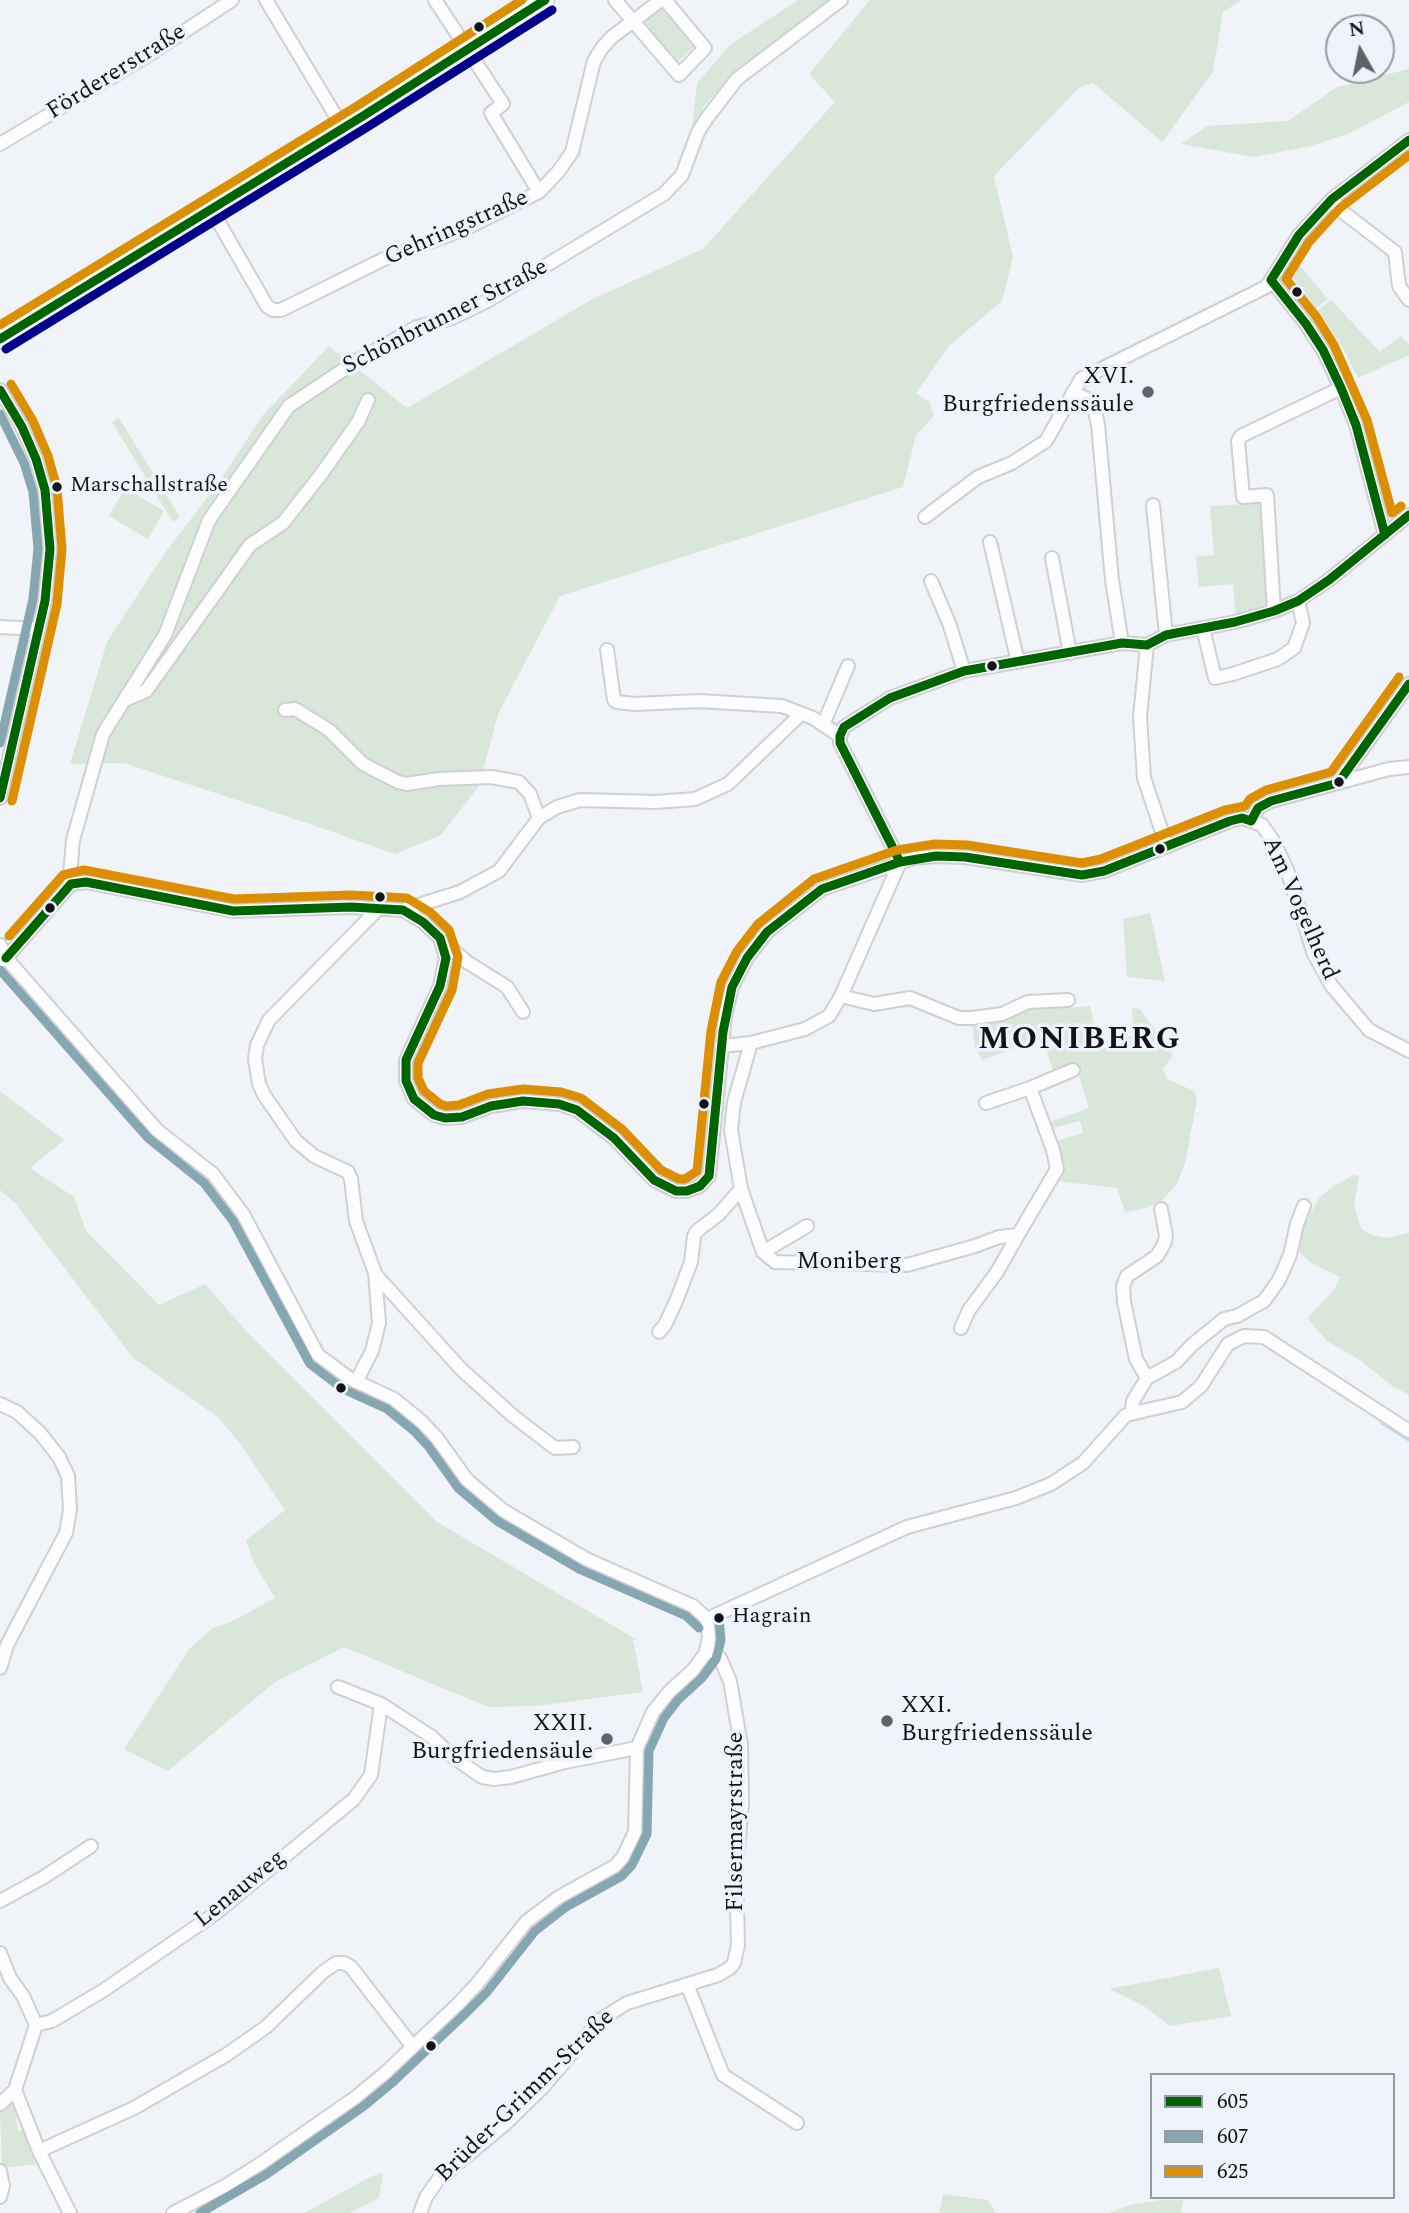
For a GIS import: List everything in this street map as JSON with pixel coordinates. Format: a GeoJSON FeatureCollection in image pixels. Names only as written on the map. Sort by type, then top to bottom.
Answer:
{"type":"FeatureCollection","features":[{"type":"Feature","properties":{"kind":"main road"},"geometry":{"type":"LineString","coordinates":[[0,339],[343,128],[536,2]]}},
{"type":"Feature","properties":{"kind":"street","name":"Fördererstraße"},"geometry":{"type":"LineString","coordinates":[[0,144],[148,56],[232,0]]}},
{"type":"Feature","properties":{"kind":"street"},"geometry":{"type":"LineString","coordinates":[[266,0],[343,128]]}},
{"type":"Feature","properties":{"kind":"street"},"geometry":{"type":"LineString","coordinates":[[435,0],[503,104],[491,113],[539,192]]}},
{"type":"Feature","properties":{"kind":"street"},"geometry":{"type":"LineString","coordinates":[[615,0],[680,75],[705,48],[663,0]]}},
{"type":"Feature","properties":{"kind":"street","name":"Gehringstraße"},"geometry":{"type":"LineString","coordinates":[[211,209],[267,306],[274,310],[281,310],[384,260],[466,229],[539,192],[558,173],[572,152],[594,61],[607,42],[663,0]]}},
{"type":"Feature","properties":{"kind":"street","name":"Schönbrunner Straße"},"geometry":{"type":"LineString","coordinates":[[71,884],[69,875],[73,839],[103,734],[165,635],[209,520],[289,406],[355,362],[417,327],[452,318],[489,300],[664,194],[682,175],[698,132],[737,79],[841,0]]}},
{"type":"Feature","properties":{"kind":"street"},"geometry":{"type":"LineString","coordinates":[[925,517],[978,477],[1012,463],[1046,441],[1082,379],[1266,287],[1299,235],[1332,199],[1409,140]]}},
{"type":"Feature","properties":{"kind":"street"},"geometry":{"type":"LineString","coordinates":[[1332,199],[1339,209],[1395,253],[1403,268],[1399,286],[1409,300]]}},
{"type":"Feature","properties":{"kind":"street"},"geometry":{"type":"LineString","coordinates":[[1271,280],[1323,350],[1341,388],[1356,425],[1385,535]]}},
{"type":"Feature","properties":{"kind":"street"},"geometry":{"type":"LineString","coordinates":[[1274,611],[1267,495],[1243,497],[1238,441],[1241,436],[1341,388]]}},
{"type":"Feature","properties":{"kind":"street"},"geometry":{"type":"LineString","coordinates":[[0,390],[27,439],[45,490],[50,549],[45,601],[0,798]]}},
{"type":"Feature","properties":{"kind":"street"},"geometry":{"type":"LineString","coordinates":[[1073,392],[1093,402],[1098,425],[1112,580],[1122,643]]}},
{"type":"Feature","properties":{"kind":"street","name":"Schönbrunner Straße"},"geometry":{"type":"LineString","coordinates":[[124,701],[146,691],[250,545],[283,523],[358,422],[368,400]]}},
{"type":"Feature","properties":{"kind":"street"},"geometry":{"type":"LineString","coordinates":[[1153,505],[1166,635]]}},
{"type":"Feature","properties":{"kind":"street"},"geometry":{"type":"LineString","coordinates":[[900,862],[840,743],[844,727],[890,698],[964,671],[1122,643],[1147,645],[1166,635],[1274,611],[1298,601],[1329,580],[1409,515]]}},
{"type":"Feature","properties":{"kind":"street"},"geometry":{"type":"LineString","coordinates":[[990,542],[1018,662]]}},
{"type":"Feature","properties":{"kind":"street"},"geometry":{"type":"LineString","coordinates":[[1052,558],[1070,653]]}},
{"type":"Feature","properties":{"kind":"street"},"geometry":{"type":"LineString","coordinates":[[931,581],[949,623],[964,671]]}},
{"type":"Feature","properties":{"kind":"street"},"geometry":{"type":"LineString","coordinates":[[1203,628],[1215,678],[1233,674],[1278,659],[1294,648],[1303,623],[1298,601]]}},
{"type":"Feature","properties":{"kind":"street"},"geometry":{"type":"LineString","coordinates":[[0,627],[39,629]]}},
{"type":"Feature","properties":{"kind":"street"},"geometry":{"type":"LineString","coordinates":[[1147,645],[1140,717],[1144,778],[1167,847]]}},
{"type":"Feature","properties":{"kind":"street"},"geometry":{"type":"LineString","coordinates":[[607,650],[614,700],[621,704],[699,701],[782,706],[840,736]]}},
{"type":"Feature","properties":{"kind":"street"},"geometry":{"type":"LineString","coordinates":[[823,725],[848,666]]}},
{"type":"Feature","properties":{"kind":"street"},"geometry":{"type":"LineString","coordinates":[[1338,783],[1409,684]]}},
{"type":"Feature","properties":{"kind":"street"},"geometry":{"type":"LineString","coordinates":[[285,710],[295,709],[329,730],[363,764],[398,782],[407,784],[453,778],[491,777],[519,782],[530,794],[538,818]]}},
{"type":"Feature","properties":{"kind":"street"},"geometry":{"type":"LineString","coordinates":[[3,960],[71,884],[86,882],[233,911],[379,908],[403,910],[460,892],[499,872],[538,818],[557,807],[580,800],[656,802],[695,799],[728,784],[801,714]]}},
{"type":"Feature","properties":{"kind":"street"},"geometry":{"type":"LineString","coordinates":[[440,938],[446,958],[440,986],[406,1060],[406,1081],[414,1100],[435,1115],[445,1118],[461,1117],[491,1106],[523,1101],[578,1110],[614,1138],[654,1180],[676,1191],[687,1191],[700,1186],[709,1176],[721,1046],[732,987],[747,958],[767,932],[822,889],[900,862],[936,856],[965,857],[1082,875],[1104,871],[1230,821],[1242,818],[1251,821],[1258,808],[1270,801],[1409,767]]}},
{"type":"Feature","properties":{"kind":"street","name":"Am Vogelherd"},"geometry":{"type":"LineString","coordinates":[[1251,821],[1262,825],[1283,860],[1314,954],[1331,985],[1369,1030],[1409,1051]]}},
{"type":"Feature","properties":{"kind":"street"},"geometry":{"type":"LineString","coordinates":[[721,1046],[751,1042],[805,1028],[829,1016],[841,996],[900,862]]}},
{"type":"Feature","properties":{"kind":"street"},"geometry":{"type":"LineString","coordinates":[[356,1382],[377,1335],[379,1323],[375,1273],[356,1221],[351,1179],[348,1172],[314,1156],[296,1141],[264,1096],[259,1084],[256,1059],[257,1045],[269,1020],[379,908]]}},
{"type":"Feature","properties":{"kind":"street"},"geometry":{"type":"LineString","coordinates":[[403,910],[423,922],[467,962],[507,987],[523,1012]]}},
{"type":"Feature","properties":{"kind":"street"},"geometry":{"type":"LineString","coordinates":[[0,945],[3,960],[157,1130],[213,1174],[243,1214],[318,1355],[356,1382],[394,1399],[422,1422],[467,1479],[503,1511],[586,1559],[693,1606],[707,1619],[709,1630],[708,1647],[694,1670],[669,1692],[653,1712],[637,1748],[635,1832],[624,1857],[615,1866],[559,1897],[526,1922],[477,1984],[385,2073],[305,2134],[225,2186],[173,2213]]}},
{"type":"Feature","properties":{"kind":"street"},"geometry":{"type":"LineString","coordinates":[[841,996],[874,1004],[910,998],[959,1018],[1002,1014],[1028,1002],[1068,1000]]}},
{"type":"Feature","properties":{"kind":"street","name":"Moniberg"},"geometry":{"type":"LineString","coordinates":[[751,1042],[734,1102],[731,1130],[741,1189],[763,1252],[775,1262],[907,1265],[999,1237],[1018,1235]]}},
{"type":"Feature","properties":{"kind":"street"},"geometry":{"type":"LineString","coordinates":[[986,1102],[1073,1070]]}},
{"type":"Feature","properties":{"kind":"street"},"geometry":{"type":"LineString","coordinates":[[961,1328],[969,1310],[997,1272],[1057,1169],[1053,1150],[1030,1088]]}},
{"type":"Feature","properties":{"kind":"street"},"geometry":{"type":"LineString","coordinates":[[659,1332],[665,1325],[691,1262],[694,1236],[741,1189]]}},
{"type":"Feature","properties":{"kind":"street"},"geometry":{"type":"LineString","coordinates":[[1132,1412],[1133,1401],[1147,1378],[1176,1362],[1224,1319],[1237,1316],[1264,1301],[1279,1280],[1290,1255],[1304,1206]]}},
{"type":"Feature","properties":{"kind":"street"},"geometry":{"type":"LineString","coordinates":[[1147,1378],[1136,1359],[1123,1286],[1127,1276],[1157,1256],[1164,1244],[1166,1236],[1161,1209]]}},
{"type":"Feature","properties":{"kind":"street","name":"Moniberg"},"geometry":{"type":"LineString","coordinates":[[763,1252],[807,1226]]}},
{"type":"Feature","properties":{"kind":"street"},"geometry":{"type":"LineString","coordinates":[[375,1273],[461,1368],[513,1416],[555,1448],[573,1447]]}},
{"type":"Feature","properties":{"kind":"street"},"geometry":{"type":"LineString","coordinates":[[707,1619],[907,1527],[1016,1498],[1051,1484],[1083,1463],[1119,1420],[1132,1412],[1168,1407],[1182,1402],[1201,1386],[1234,1339],[1264,1337],[1409,1431]]}},
{"type":"Feature","properties":{"kind":"street"},"geometry":{"type":"LineString","coordinates":[[0,1404],[17,1412],[40,1433],[59,1457],[68,1476],[70,1510],[66,1533],[7,1644],[0,1668]]}},
{"type":"Feature","properties":{"kind":"street","name":"Filsermayrstraße"},"geometry":{"type":"LineString","coordinates":[[708,1647],[720,1658],[730,1681],[741,1745],[742,1803],[736,1872],[738,1945],[734,1963]]}},
{"type":"Feature","properties":{"kind":"street"},"geometry":{"type":"LineString","coordinates":[[338,1687],[381,1704],[432,1737],[473,1773],[494,1779],[602,1753],[637,1748]]}},
{"type":"Feature","properties":{"kind":"street","name":"Lenauweg"},"geometry":{"type":"LineString","coordinates":[[36,2025],[52,2021],[93,1997],[216,1913],[354,1799],[371,1775],[381,1704]]}},
{"type":"Feature","properties":{"kind":"street"},"geometry":{"type":"LineString","coordinates":[[0,1901],[44,1877],[91,1846]]}},
{"type":"Feature","properties":{"kind":"street"},"geometry":{"type":"LineString","coordinates":[[0,1953],[5,1981],[23,1996],[36,2025],[15,2091],[0,2104]]}},
{"type":"Feature","properties":{"kind":"street"},"geometry":{"type":"LineString","coordinates":[[40,2151],[134,2108],[226,2055],[266,2027],[323,1972],[336,1963],[351,1967],[413,2047]]}},
{"type":"Feature","properties":{"kind":"street","name":"Brüder-Grimm-Straße"},"geometry":{"type":"LineString","coordinates":[[420,2213],[426,2197],[438,2180],[505,2124],[542,2088],[600,2020],[626,2003],[718,1975],[734,1963]]}},
{"type":"Feature","properties":{"kind":"street"},"geometry":{"type":"LineString","coordinates":[[687,1984],[723,2075],[797,2123]]}},
{"type":"Feature","properties":{"kind":"street"},"geometry":{"type":"LineString","coordinates":[[15,2091],[40,2151],[71,2213]]}},
{"type":"Feature","properties":{"kind":"street"},"geometry":{"type":"LineString","coordinates":[[0,2171],[0,2197]]}},
{"type":"Feature","properties":{"kind":"green space"},"geometry":{"type":"Polygon","coordinates":[[[798,0],[829,0],[734,72],[705,105],[692,129],[697,83],[730,45],[798,0]]]}},
{"type":"Feature","properties":{"kind":"green space"},"geometry":{"type":"Polygon","coordinates":[[[870,0],[1242,0],[1223,12],[1213,72],[1162,142],[1093,83],[1080,87],[994,176],[1013,257],[1002,301],[949,346],[916,393],[930,403],[934,416],[916,435],[903,487],[560,596],[498,714],[479,786],[441,835],[395,854],[124,763],[70,764],[107,642],[165,553],[219,482],[263,415],[329,346],[407,408],[591,300],[703,249],[835,102],[809,74],[870,0]]]}},
{"type":"Feature","properties":{"kind":"green space"},"geometry":{"type":"Polygon","coordinates":[[[663,7],[695,46],[676,63],[644,21],[663,7]]]}},
{"type":"Feature","properties":{"kind":"green space"},"geometry":{"type":"Polygon","coordinates":[[[1409,69],[1409,102],[1350,133],[1311,146],[1254,157],[1181,144],[1207,126],[1288,121],[1337,87],[1349,84],[1395,84],[1395,72],[1409,69]]]}},
{"type":"Feature","properties":{"kind":"green space"},"geometry":{"type":"Polygon","coordinates":[[[1295,260],[1328,299],[1316,308],[1290,274],[1290,267],[1295,260]]]}},
{"type":"Feature","properties":{"kind":"green space"},"geometry":{"type":"Polygon","coordinates":[[[1297,288],[1329,331],[1355,379],[1345,384],[1300,310],[1303,306],[1292,292],[1297,288]]]}},
{"type":"Feature","properties":{"kind":"green space"},"geometry":{"type":"Polygon","coordinates":[[[1331,300],[1380,352],[1401,336],[1409,345],[1409,355],[1358,378],[1343,348],[1318,310],[1331,300]]]}},
{"type":"Feature","properties":{"kind":"green space"},"geometry":{"type":"Polygon","coordinates":[[[119,418],[180,517],[173,522],[112,422],[119,418]]]}},
{"type":"Feature","properties":{"kind":"green space"},"geometry":{"type":"Polygon","coordinates":[[[125,488],[164,511],[148,539],[109,516],[125,488]]]}},
{"type":"Feature","properties":{"kind":"green space"},"geometry":{"type":"Polygon","coordinates":[[[1263,503],[1269,603],[1236,614],[1233,584],[1199,587],[1196,557],[1214,555],[1210,506],[1263,503]]]}},
{"type":"Feature","properties":{"kind":"green space"},"geometry":{"type":"Polygon","coordinates":[[[1150,913],[1165,981],[1127,977],[1123,919],[1150,913]]]}},
{"type":"Feature","properties":{"kind":"green space"},"geometry":{"type":"Polygon","coordinates":[[[1043,1004],[1068,1008],[1090,1006],[1097,1041],[1134,1036],[1132,1008],[1140,1009],[1173,1055],[1163,1069],[1167,1079],[1194,1091],[1197,1101],[1185,1163],[1177,1184],[1162,1200],[1146,1208],[1125,1212],[1117,1188],[1055,1181],[1062,1165],[1057,1141],[1083,1133],[1080,1121],[1053,1128],[1049,1122],[1089,1108],[1076,1067],[1054,1073],[1042,1039],[982,1060],[975,1047],[972,1022],[1043,1004]]]}},
{"type":"Feature","properties":{"kind":"green space"},"geometry":{"type":"Polygon","coordinates":[[[0,1091],[64,1140],[30,1168],[74,1197],[86,1231],[159,1305],[205,1284],[250,1335],[437,1522],[637,1640],[633,1640],[643,1692],[537,1706],[488,1707],[344,1647],[275,1682],[168,1771],[124,1749],[190,1648],[213,1628],[231,1622],[275,1598],[253,1561],[246,1540],[285,1510],[241,1445],[218,1417],[133,1358],[16,1204],[0,1190],[0,1091]]]}},
{"type":"Feature","properties":{"kind":"green space"},"geometry":{"type":"Polygon","coordinates":[[[1353,1175],[1359,1176],[1354,1205],[1361,1229],[1371,1235],[1387,1238],[1409,1233],[1409,1395],[1327,1341],[1307,1318],[1334,1290],[1340,1277],[1311,1263],[1300,1253],[1298,1239],[1320,1197],[1353,1175]]]}},
{"type":"Feature","properties":{"kind":"green space"},"geometry":{"type":"Polygon","coordinates":[[[1219,1968],[1231,2016],[1170,2026],[1144,2006],[1109,1989],[1219,1968]]]}},
{"type":"Feature","properties":{"kind":"green space"},"geometry":{"type":"Polygon","coordinates":[[[8,2103],[14,2105],[18,2130],[24,2130],[36,2164],[2,2168],[0,2113],[8,2103]]]}},
{"type":"Feature","properties":{"kind":"green space"},"geometry":{"type":"Polygon","coordinates":[[[383,2173],[379,2198],[349,2213],[304,2213],[372,2176],[383,2173]]]}},
{"type":"Feature","properties":{"kind":"green space"},"geometry":{"type":"Polygon","coordinates":[[[943,2194],[988,2200],[996,2213],[939,2213],[943,2194]]]}},
{"type":"Feature","properties":{"kind":"green space"},"geometry":{"type":"Polygon","coordinates":[[[1160,2200],[1183,2200],[1181,2213],[1109,2213],[1130,2205],[1160,2200]]]}},
{"type":"Feature","properties":{"kind":"waterway"},"geometry":{"type":"LineString","coordinates":[[1382,1423],[1409,1440]]}},
{"type":"Feature","properties":{"kind":"transit line","name":"625"},"geometry":{"type":"LineString","coordinates":[[0,325],[357,106],[522,0]]}},
{"type":"Feature","properties":{"kind":"transit line","name":"605"},"geometry":{"type":"LineString","coordinates":[[0,339],[363,116],[545,0]]}},
{"type":"Feature","properties":{"kind":"transit line"},"geometry":{"type":"LineString","coordinates":[[6,349],[552,10]]}},
{"type":"Feature","properties":{"kind":"transit line","name":"605"},"geometry":{"type":"LineString","coordinates":[[1385,535],[1356,425],[1341,388],[1323,350],[1271,280],[1299,235],[1332,199],[1409,140]]}},
{"type":"Feature","properties":{"kind":"transit line","name":"625"},"geometry":{"type":"LineString","coordinates":[[1401,506],[1392,513],[1367,420],[1334,345],[1316,316],[1286,279],[1309,242],[1340,208],[1409,155]]}},
{"type":"Feature","properties":{"kind":"transit line","name":"625"},"geometry":{"type":"LineString","coordinates":[[11,384],[33,421],[48,456],[57,488],[62,549],[57,604],[12,801]]}},
{"type":"Feature","properties":{"kind":"transit line","name":"605"},"geometry":{"type":"LineString","coordinates":[[0,390],[22,427],[36,459],[45,490],[50,549],[45,601],[0,798]]}},
{"type":"Feature","properties":{"kind":"transit line","name":"607"},"geometry":{"type":"LineString","coordinates":[[0,414],[24,463],[33,492],[38,549],[33,599],[0,743]]}},
{"type":"Feature","properties":{"kind":"transit line","name":"605"},"geometry":{"type":"LineString","coordinates":[[840,736],[844,727],[890,698],[964,671],[1122,643],[1147,645],[1166,635],[1235,622],[1274,611],[1298,601],[1329,580],[1409,515]]}},
{"type":"Feature","properties":{"kind":"transit line","name":"625"},"geometry":{"type":"LineString","coordinates":[[9,936],[63,875],[84,870],[234,899],[351,895],[407,898],[430,912],[449,930],[458,957],[452,990],[418,1063],[418,1078],[424,1091],[446,1106],[459,1105],[488,1094],[523,1089],[561,1092],[581,1098],[622,1129],[661,1170],[679,1179],[685,1179],[697,1171],[711,1031],[721,982],[737,951],[758,924],[814,879],[897,850],[935,844],[967,845],[1082,863],[1101,859],[1225,810],[1245,806],[1250,799],[1266,790],[1331,772],[1399,677]]}},
{"type":"Feature","properties":{"kind":"transit line","name":"605"},"geometry":{"type":"LineString","coordinates":[[1251,821],[1258,808],[1271,801],[1338,783],[1409,684]]}},
{"type":"Feature","properties":{"kind":"transit line","name":"605"},"geometry":{"type":"LineString","coordinates":[[840,736],[840,743],[900,862]]}},
{"type":"Feature","properties":{"kind":"transit line","name":"605"},"geometry":{"type":"LineString","coordinates":[[71,884],[86,882],[233,911],[351,907],[403,910],[423,922],[440,938],[446,958],[440,986],[406,1060],[406,1081],[414,1099],[434,1115],[445,1118],[462,1117],[491,1106],[523,1101],[559,1104],[577,1110],[614,1138],[654,1180],[676,1191],[687,1191],[700,1186],[709,1176],[723,1032],[732,987],[747,958],[767,932],[822,889],[900,862],[936,856],[965,857],[1082,875],[1104,871],[1230,821],[1242,818],[1251,821]]}},
{"type":"Feature","properties":{"kind":"transit line","name":"605"},"geometry":{"type":"LineString","coordinates":[[6,958],[71,884]]}},
{"type":"Feature","properties":{"kind":"transit line","name":"607"},"geometry":{"type":"LineString","coordinates":[[0,970],[148,1138],[204,1183],[233,1221],[310,1364],[343,1389],[387,1409],[414,1431],[458,1488],[497,1521],[581,1570],[686,1616],[699,1628]]}},
{"type":"Feature","properties":{"kind":"transit line","name":"607"},"geometry":{"type":"LineString","coordinates":[[200,2213],[267,2174],[364,2106],[393,2082],[487,1992],[535,1931],[566,1907],[622,1876],[632,1865],[647,1834],[649,1751],[664,1718],[716,1659],[721,1640],[719,1618]]}},
{"type":"Feature","properties":{"kind":"place","name":"XVI. Burgfriedenssäule"},"geometry":{"type":"Point","coordinates":[1148,392]}},
{"type":"Feature","properties":{"kind":"place","name":"Marschallstraße"},"geometry":{"type":"Point","coordinates":[57,487]}},
{"type":"Feature","properties":{"kind":"place","name":"Hagrain"},"geometry":{"type":"Point","coordinates":[719,1618]}},
{"type":"Feature","properties":{"kind":"place","name":"XXI. Burgfriedenssäule"},"geometry":{"type":"Point","coordinates":[887,1721]}},
{"type":"Feature","properties":{"kind":"place","name":"XXII. Burgfriedensäule"},"geometry":{"type":"Point","coordinates":[607,1739]}},
{"type":"Feature","properties":{"kind":"district","name":"MONIBERG"},"geometry":{"type":"Point","coordinates":[1080,1042]}}]}
